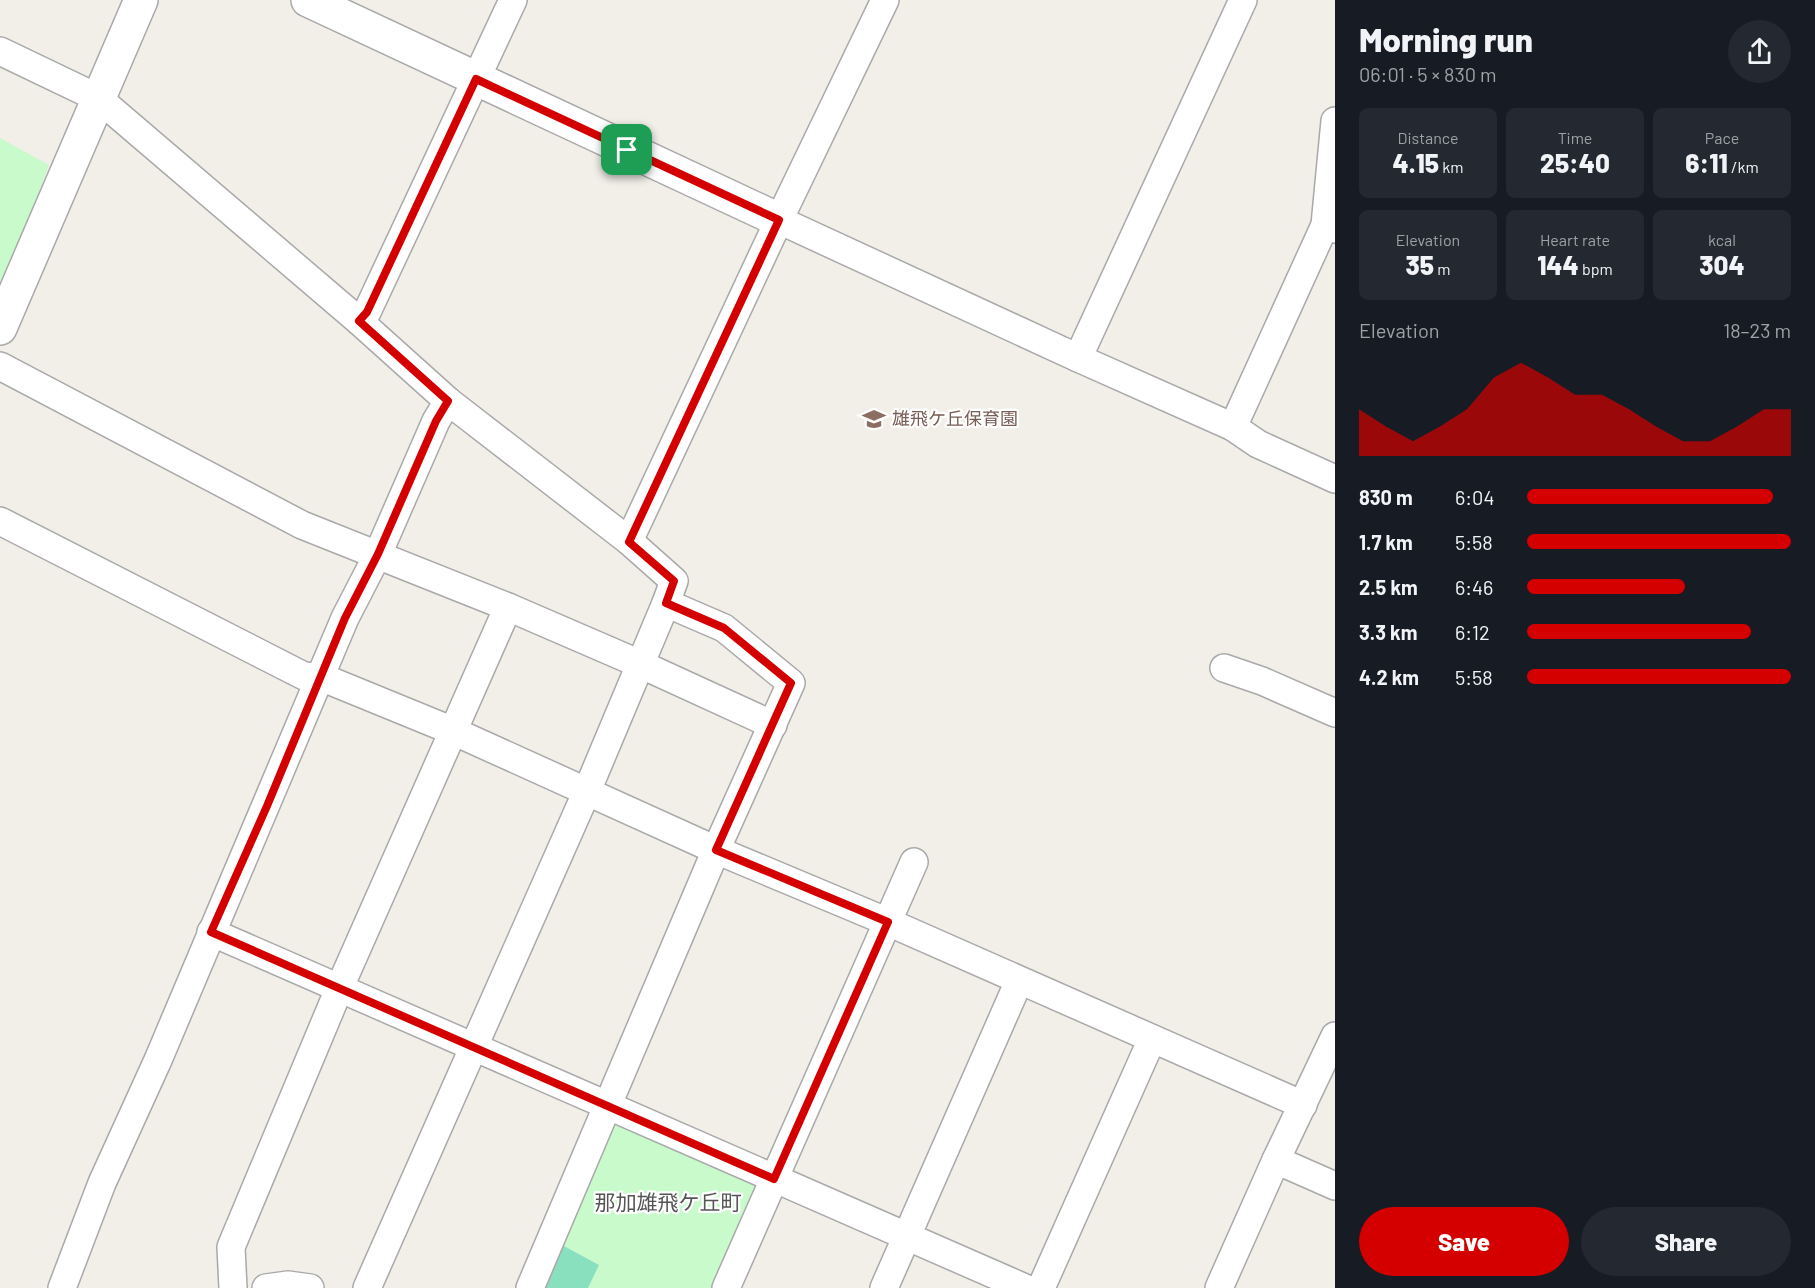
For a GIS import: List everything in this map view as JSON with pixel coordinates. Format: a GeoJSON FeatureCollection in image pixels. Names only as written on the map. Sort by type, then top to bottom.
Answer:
{"type":"FeatureCollection","features":[{"type":"Feature","properties":{"kind":"street"},"geometry":{"type":"LineString","coordinates":[[0,328],[141,0]]}},
{"type":"Feature","properties":{"kind":"street"},"geometry":{"type":"LineString","coordinates":[[308,0],[1077,358],[1233,426],[1258,444],[1335,478]]}},
{"type":"Feature","properties":{"kind":"street"},"geometry":{"type":"LineString","coordinates":[[359,321],[367,312],[513,0]]}},
{"type":"Feature","properties":{"kind":"street"},"geometry":{"type":"LineString","coordinates":[[629,542],[779,220],[885,0]]}},
{"type":"Feature","properties":{"kind":"street"},"geometry":{"type":"LineString","coordinates":[[1077,358],[1243,0]]}},
{"type":"Feature","properties":{"kind":"street"},"geometry":{"type":"LineString","coordinates":[[0,51],[98,98],[359,321],[448,401],[629,542],[674,581],[587,791],[367,1288]]}},
{"type":"Feature","properties":{"kind":"street"},"geometry":{"type":"LineString","coordinates":[[1233,426],[1330,227],[1335,121]]}},
{"type":"Feature","properties":{"kind":"street"},"geometry":{"type":"LineString","coordinates":[[0,366],[302,525],[378,554],[640,664],[773,725]]}},
{"type":"Feature","properties":{"kind":"street"},"geometry":{"type":"LineString","coordinates":[[62,1288],[102,1183],[267,806],[345,618],[378,554],[436,421],[448,401]]}},
{"type":"Feature","properties":{"kind":"street"},"geometry":{"type":"LineString","coordinates":[[0,521],[304,676],[321,677],[453,731],[716,850],[888,922],[1303,1105]]}},
{"type":"Feature","properties":{"kind":"street"},"geometry":{"type":"LineString","coordinates":[[530,1288],[716,850],[791,683],[724,628],[666,603]]}},
{"type":"Feature","properties":{"kind":"street"},"geometry":{"type":"LineString","coordinates":[[233,1288],[231,1247],[339,989],[508,608]]}},
{"type":"Feature","properties":{"kind":"street"},"geometry":{"type":"LineString","coordinates":[[1224,668],[1263,681],[1335,713]]}},
{"type":"Feature","properties":{"kind":"street"},"geometry":{"type":"LineString","coordinates":[[726,1288],[914,862]]}},
{"type":"Feature","properties":{"kind":"street"},"geometry":{"type":"LineString","coordinates":[[211,932],[1025,1288]]}},
{"type":"Feature","properties":{"kind":"street"},"geometry":{"type":"LineString","coordinates":[[884,1288],[1019,981]]}},
{"type":"Feature","properties":{"kind":"street"},"geometry":{"type":"LineString","coordinates":[[1219,1288],[1335,1036]]}},
{"type":"Feature","properties":{"kind":"street"},"geometry":{"type":"LineString","coordinates":[[1041,1288],[1152,1039]]}},
{"type":"Feature","properties":{"kind":"street"},"geometry":{"type":"LineString","coordinates":[[1276,1160],[1335,1186]]}},
{"type":"Feature","properties":{"kind":"street"},"geometry":{"type":"LineString","coordinates":[[266,1288],[288,1285],[310,1288]]}},
{"type":"Feature","properties":{"kind":"green space"},"geometry":{"type":"Polygon","coordinates":[[[0,138],[49,165],[0,295],[0,138]]]}},
{"type":"Feature","properties":{"kind":"green space"},"geometry":{"type":"Polygon","coordinates":[[[607,1107],[774,1179],[726,1288],[588,1288],[599,1265],[551,1239],[607,1107]]]}},
{"type":"Feature","properties":{"kind":"green space"},"geometry":{"type":"Polygon","coordinates":[[[551,1239],[599,1265],[588,1288],[530,1288],[551,1239]]]}},
{"type":"Feature","properties":{"kind":"place","name":"雄飛ケ丘保育園"},"geometry":{"type":"Point","coordinates":[874,419]}},
{"type":"Feature","properties":{"kind":"district","name":"那加雄飛ケ丘町"},"geometry":{"type":"Point","coordinates":[668,1203]}},
{"type":"Feature","properties":{"kind":"route"},"geometry":{"type":"LineString","coordinates":[[476,79],[627,150],[779,220],[629,542],[674,581],[666,603],[724,628],[791,683],[716,850],[888,922],[774,1179],[211,932],[267,806],[345,618],[378,554],[436,421],[448,401],[359,321],[367,312],[476,79]]}}]}
